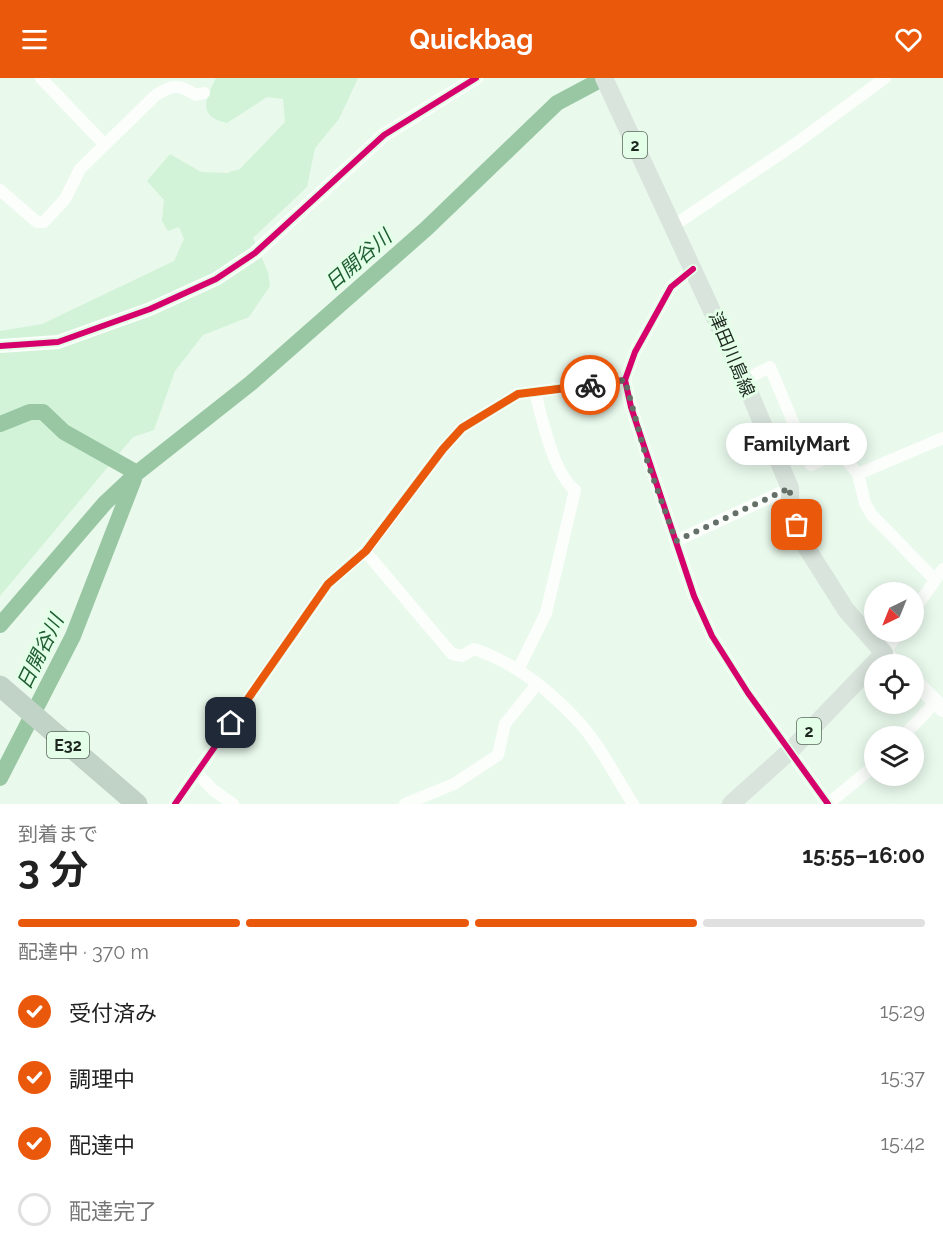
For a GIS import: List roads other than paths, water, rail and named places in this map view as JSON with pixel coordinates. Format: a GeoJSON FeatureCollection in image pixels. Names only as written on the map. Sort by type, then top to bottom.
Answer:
{"type":"FeatureCollection","features":[{"type":"Feature","properties":{"kind":"highway","name":"E32"},"geometry":{"type":"LineString","coordinates":[[0,686],[137,804]]}},
{"type":"Feature","properties":{"kind":"main road","name":"津田川島線"},"geometry":{"type":"LineString","coordinates":[[604,78],[744,380],[790,488],[790,508],[804,542],[820,572],[846,610],[886,654]]}},
{"type":"Feature","properties":{"kind":"main road","name":"2"},"geometry":{"type":"LineString","coordinates":[[730,804],[864,683]]}},
{"type":"Feature","properties":{"kind":"main road"},"geometry":{"type":"LineString","coordinates":[[924,691],[939,706]]}},
{"type":"Feature","properties":{"kind":"street"},"geometry":{"type":"LineString","coordinates":[[41,78],[104,144]]}},
{"type":"Feature","properties":{"kind":"street"},"geometry":{"type":"LineString","coordinates":[[0,346],[58,342],[150,309],[216,279],[255,253],[384,135],[476,78]]}},
{"type":"Feature","properties":{"kind":"street"},"geometry":{"type":"LineString","coordinates":[[670,219],[795,144],[885,78]]}},
{"type":"Feature","properties":{"kind":"street"},"geometry":{"type":"LineString","coordinates":[[0,190],[37,222],[44,222],[65,199],[80,169],[156,95],[169,87],[179,86],[196,95],[204,93]]}},
{"type":"Feature","properties":{"kind":"street"},"geometry":{"type":"LineString","coordinates":[[693,269],[671,287],[636,352],[625,380],[648,464],[694,596],[712,636],[748,693],[828,804],[864,773]]}},
{"type":"Feature","properties":{"kind":"street"},"geometry":{"type":"LineString","coordinates":[[744,380],[770,367],[811,465],[837,453],[843,456],[858,474],[870,514],[935,580]]}},
{"type":"Feature","properties":{"kind":"street"},"geometry":{"type":"LineString","coordinates":[[175,804],[328,584],[366,551],[443,449],[462,428],[506,399],[518,394],[625,380]]}},
{"type":"Feature","properties":{"kind":"street"},"geometry":{"type":"LineString","coordinates":[[518,670],[546,613],[575,490],[566,479],[550,445],[535,392]]}},
{"type":"Feature","properties":{"kind":"street"},"geometry":{"type":"LineString","coordinates":[[858,474],[943,438]]}},
{"type":"Feature","properties":{"kind":"street"},"geometry":{"type":"LineString","coordinates":[[676,541],[790,488]]}},
{"type":"Feature","properties":{"kind":"street"},"geometry":{"type":"LineString","coordinates":[[366,551],[452,654],[462,656],[474,649],[493,656],[537,684],[577,720],[633,804]]}},
{"type":"Feature","properties":{"kind":"street"},"geometry":{"type":"LineString","coordinates":[[924,596],[943,569]]}},
{"type":"Feature","properties":{"kind":"street"},"geometry":{"type":"LineString","coordinates":[[405,804],[454,784],[498,754],[505,724],[537,684]]}},
{"type":"Feature","properties":{"kind":"street"},"geometry":{"type":"LineString","coordinates":[[915,726],[939,706]]}},
{"type":"Feature","properties":{"kind":"street"},"geometry":{"type":"LineString","coordinates":[[196,772],[213,790],[233,804]]}},
{"type":"Feature","properties":{"kind":"waterway","name":"日開谷川"},"geometry":{"type":"LineString","coordinates":[[0,625],[105,503],[137,473],[251,383],[427,228],[557,103],[604,78]]}},
{"type":"Feature","properties":{"kind":"waterway"},"geometry":{"type":"LineString","coordinates":[[0,424],[30,412],[43,412],[64,432],[137,473]]}},
{"type":"Feature","properties":{"kind":"waterway","name":"日開谷川"},"geometry":{"type":"LineString","coordinates":[[0,778],[73,636],[134,479]]}},
{"type":"Feature","properties":{"kind":"place","name":"FamilyMart"},"geometry":{"type":"Point","coordinates":[797,525]}}]}
